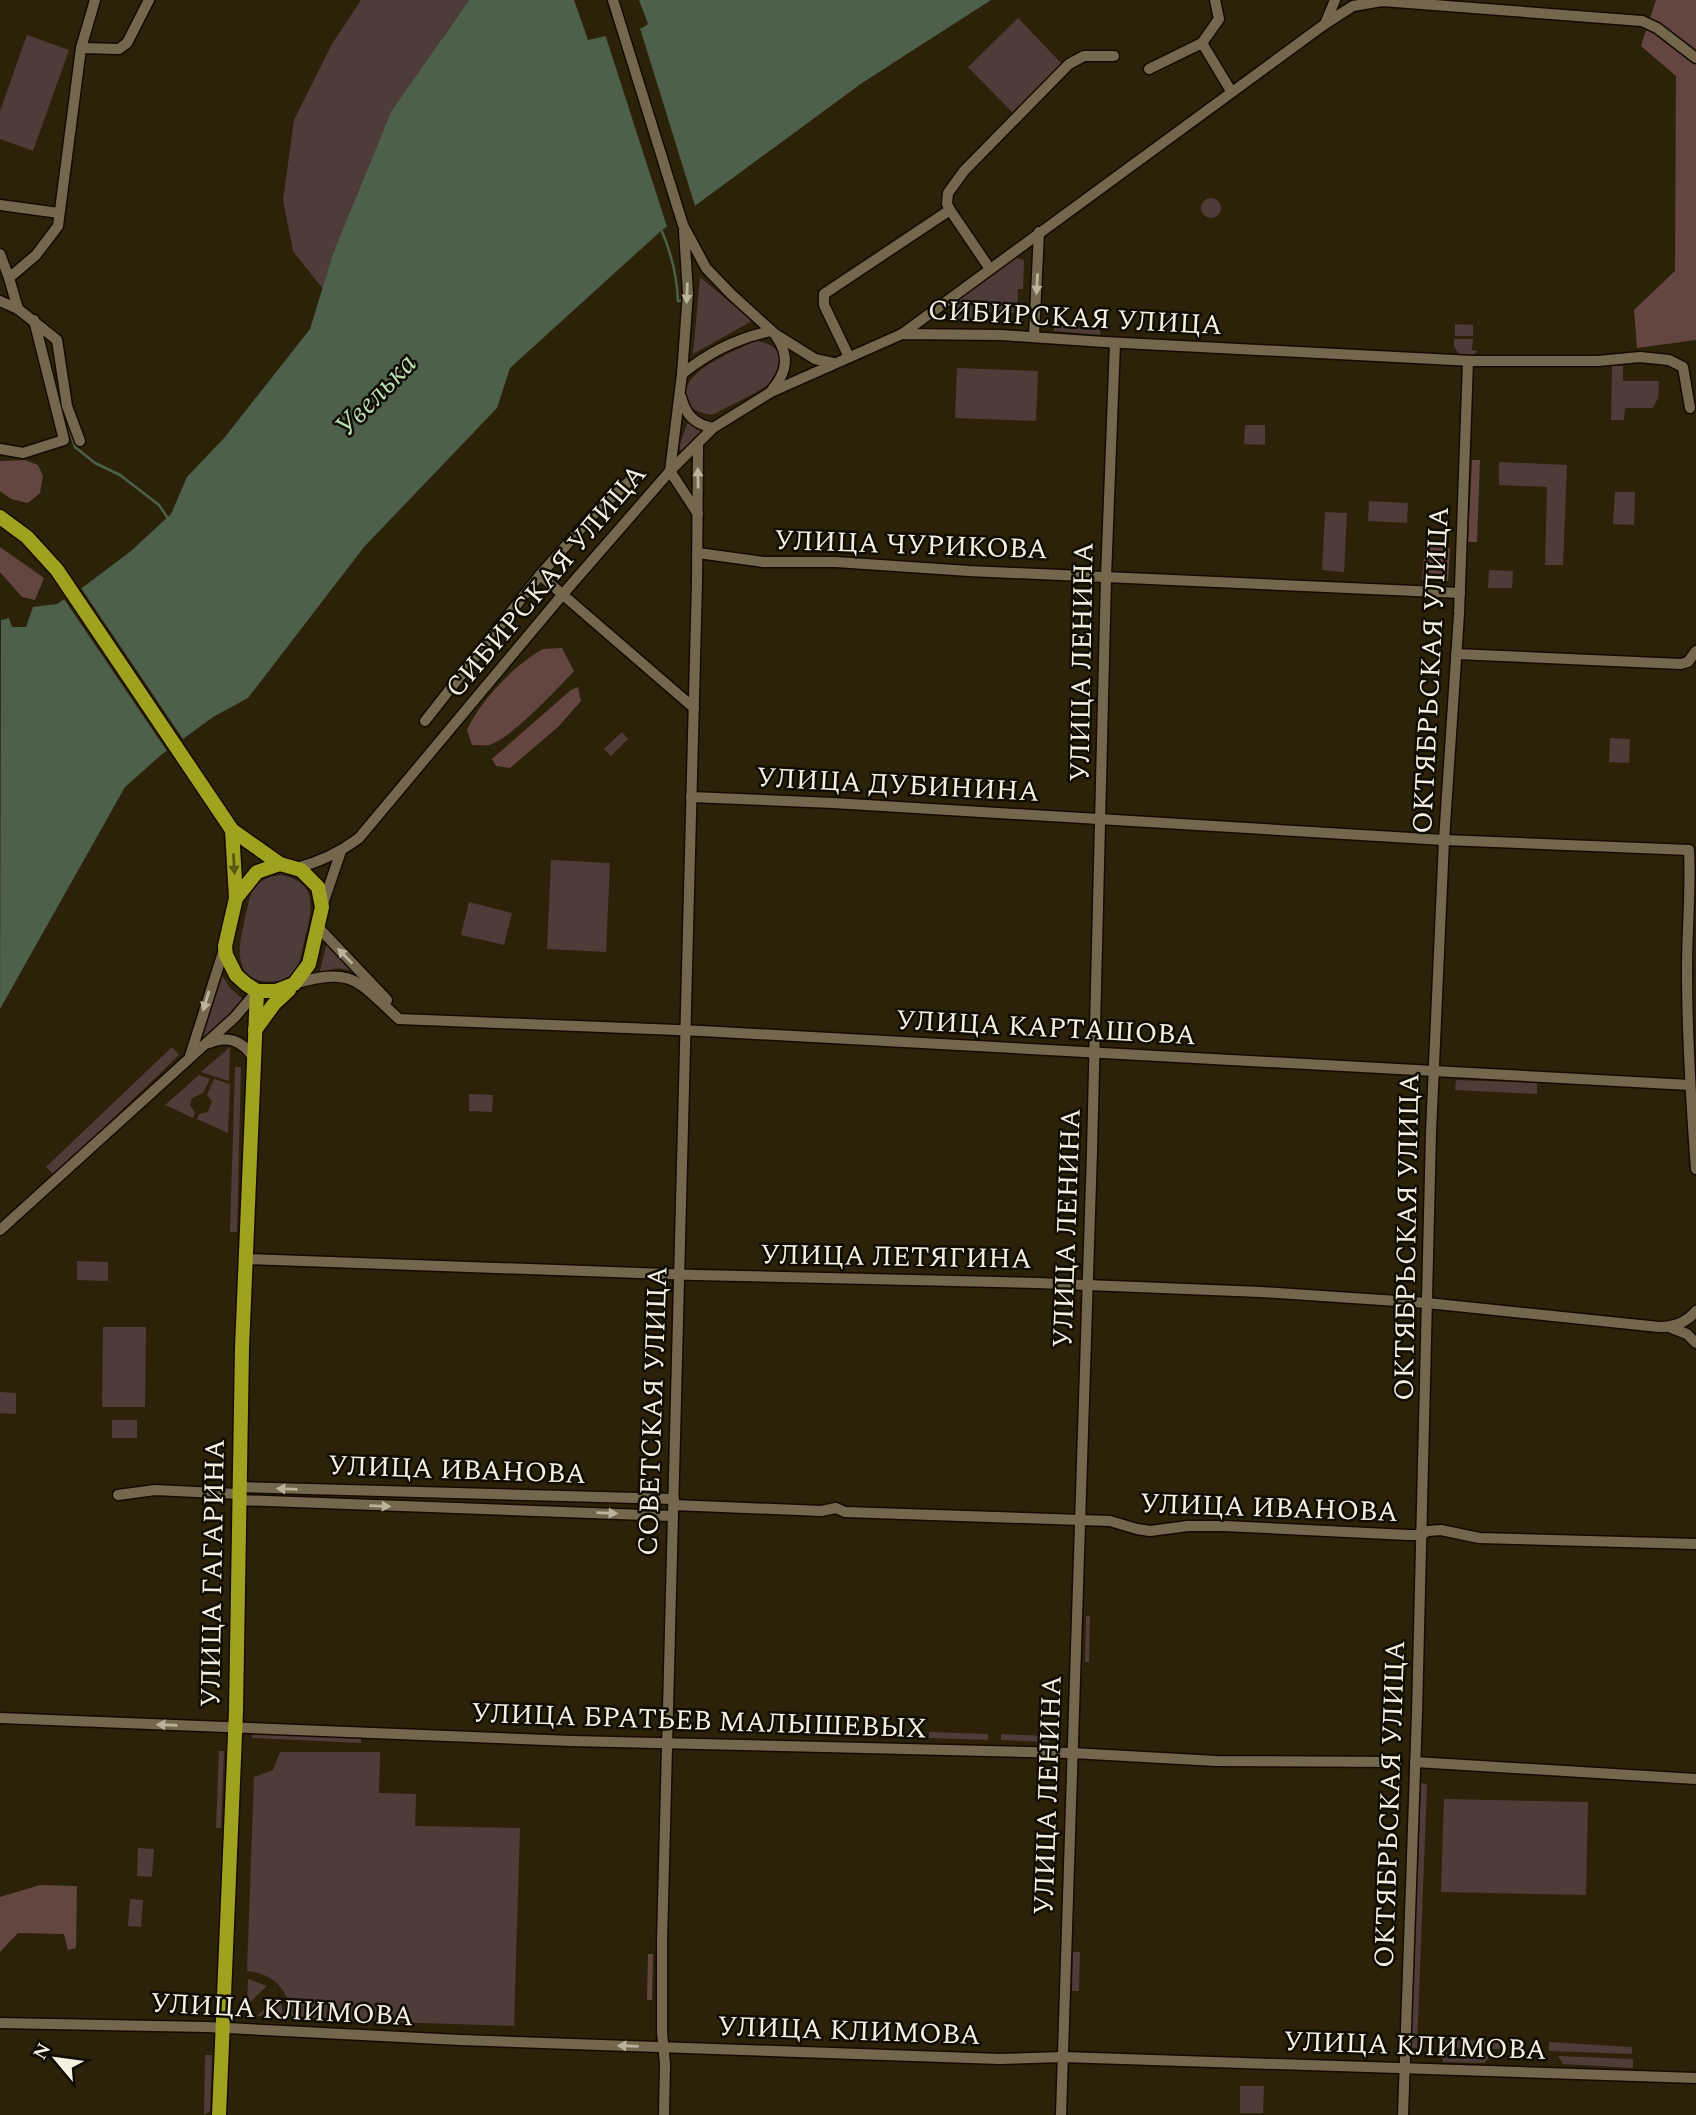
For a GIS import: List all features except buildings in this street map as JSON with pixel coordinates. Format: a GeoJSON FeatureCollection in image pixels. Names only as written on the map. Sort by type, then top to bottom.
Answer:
{"type":"FeatureCollection","features":[{"type":"Feature","properties":{"kind":"main road"},"geometry":{"type":"LineString","coordinates":[[0,517],[37,547],[68,584],[232,830],[280,864],[296,868],[315,882],[321,892],[323,907],[309,964],[254,1032]]}},
{"type":"Feature","properties":{"kind":"main road"},"geometry":{"type":"LineString","coordinates":[[232,830],[236,898],[225,946],[226,956],[236,975],[257,991],[276,992],[294,984]]}},
{"type":"Feature","properties":{"kind":"main road"},"geometry":{"type":"LineString","coordinates":[[236,898],[257,872],[280,864]]}},
{"type":"Feature","properties":{"kind":"main road","name":"УЛИЦА ГАГАРИНА"},"geometry":{"type":"LineString","coordinates":[[219,2115],[235,1729],[245,1259],[257,991]]}},
{"type":"Feature","properties":{"kind":"street"},"geometry":{"type":"LineString","coordinates":[[9,278],[37,255],[58,226],[80,48],[95,0]]}},
{"type":"Feature","properties":{"kind":"street"},"geometry":{"type":"LineString","coordinates":[[80,48],[119,49],[127,43],[149,0]]}},
{"type":"Feature","properties":{"kind":"street"},"geometry":{"type":"LineString","coordinates":[[613,0],[683,225],[713,277],[773,332],[815,359],[833,363]]}},
{"type":"Feature","properties":{"kind":"street"},"geometry":{"type":"LineString","coordinates":[[1149,69],[1202,43],[1219,19],[1215,0]]}},
{"type":"Feature","properties":{"kind":"street"},"geometry":{"type":"LineString","coordinates":[[1325,24],[1335,0]]}},
{"type":"Feature","properties":{"kind":"street"},"geometry":{"type":"LineString","coordinates":[[902,334],[1231,91],[1362,1],[1479,4],[1642,21],[1657,27],[1696,58]]}},
{"type":"Feature","properties":{"kind":"street"},"geometry":{"type":"LineString","coordinates":[[1202,43],[1231,91]]}},
{"type":"Feature","properties":{"kind":"street"},"geometry":{"type":"LineString","coordinates":[[990,269],[950,210],[947,204],[948,193],[964,170],[1069,64],[1084,56],[1114,56]]}},
{"type":"Feature","properties":{"kind":"street"},"geometry":{"type":"LineString","coordinates":[[0,205],[59,213]]}},
{"type":"Feature","properties":{"kind":"street"},"geometry":{"type":"LineString","coordinates":[[849,357],[824,305],[824,295],[950,210]]}},
{"type":"Feature","properties":{"kind":"street"},"geometry":{"type":"LineString","coordinates":[[683,225],[688,293],[682,374],[670,471],[698,514]]}},
{"type":"Feature","properties":{"kind":"street"},"geometry":{"type":"LineString","coordinates":[[1034,336],[1039,232]]}},
{"type":"Feature","properties":{"kind":"street"},"geometry":{"type":"LineString","coordinates":[[0,254],[18,309]]}},
{"type":"Feature","properties":{"kind":"street"},"geometry":{"type":"LineString","coordinates":[[0,301],[18,309],[57,340],[67,406],[80,441]]}},
{"type":"Feature","properties":{"kind":"street"},"geometry":{"type":"LineString","coordinates":[[0,449],[23,453],[64,440],[34,320]]}},
{"type":"Feature","properties":{"kind":"street"},"geometry":{"type":"LineString","coordinates":[[682,374],[702,358],[746,336],[773,332]]}},
{"type":"Feature","properties":{"kind":"street"},"geometry":{"type":"LineString","coordinates":[[771,392],[780,380],[786,363],[782,345],[773,332]]}},
{"type":"Feature","properties":{"kind":"street","name":"СИБИРСКАЯ УЛИЦА"},"geometry":{"type":"LineString","coordinates":[[296,868],[318,863],[341,852],[359,838],[563,594],[670,471],[713,428],[771,392],[902,334],[937,332],[1034,336],[1115,343],[1468,361],[1598,361],[1640,357],[1669,360],[1683,367],[1690,408]]}},
{"type":"Feature","properties":{"kind":"street","name":"УЛИЦА ЛЕНИНА"},"geometry":{"type":"LineString","coordinates":[[1061,2115],[1115,343]]}},
{"type":"Feature","properties":{"kind":"street","name":"ОКТЯБРЬСКАЯ УЛИЦА"},"geometry":{"type":"LineString","coordinates":[[1403,2115],[1433,1072],[1460,593],[1468,361]]}},
{"type":"Feature","properties":{"kind":"street"},"geometry":{"type":"LineString","coordinates":[[679,391],[684,408],[693,421],[713,428]]}},
{"type":"Feature","properties":{"kind":"street","name":"СОВЕТСКАЯ УЛИЦА"},"geometry":{"type":"LineString","coordinates":[[664,2115],[662,1956],[698,553],[698,443]]}},
{"type":"Feature","properties":{"kind":"street"},"geometry":{"type":"LineString","coordinates":[[425,721],[540,575],[594,514],[634,477]]}},
{"type":"Feature","properties":{"kind":"street","name":"УЛИЦА ЧУРИКОВА"},"geometry":{"type":"LineString","coordinates":[[698,553],[764,562],[836,562],[1460,593]]}},
{"type":"Feature","properties":{"kind":"street"},"geometry":{"type":"LineString","coordinates":[[540,575],[694,708]]}},
{"type":"Feature","properties":{"kind":"street"},"geometry":{"type":"LineString","coordinates":[[1456,654],[1681,664],[1695,654]]}},
{"type":"Feature","properties":{"kind":"street","name":"УЛИЦА ДУБИНИНА"},"geometry":{"type":"LineString","coordinates":[[691,797],[1444,840],[1689,850],[1691,886],[1687,967],[1690,1085]]}},
{"type":"Feature","properties":{"kind":"street","name":"СИБИРСКАЯ УЛИЦА"},"geometry":{"type":"LineString","coordinates":[[323,907],[341,852]]}},
{"type":"Feature","properties":{"kind":"street"},"geometry":{"type":"LineString","coordinates":[[318,927],[403,1019]]}},
{"type":"Feature","properties":{"kind":"street"},"geometry":{"type":"LineString","coordinates":[[190,1056],[225,946]]}},
{"type":"Feature","properties":{"kind":"street"},"geometry":{"type":"LineString","coordinates":[[294,984],[322,976],[350,978],[403,1019]]}},
{"type":"Feature","properties":{"kind":"street"},"geometry":{"type":"LineString","coordinates":[[0,1230],[235,1017],[257,991]]}},
{"type":"Feature","properties":{"kind":"street","name":"УЛИЦА КАРТАШОВА"},"geometry":{"type":"LineString","coordinates":[[403,1019],[685,1031],[1690,1085]]}},
{"type":"Feature","properties":{"kind":"street"},"geometry":{"type":"LineString","coordinates":[[203,1046],[226,1038],[234,1040],[249,1051],[254,1059]]}},
{"type":"Feature","properties":{"kind":"street"},"geometry":{"type":"LineString","coordinates":[[1690,1085],[1696,1169]]}},
{"type":"Feature","properties":{"kind":"street","name":"УЛИЦА ЛЕТЯГИНА"},"geometry":{"type":"LineString","coordinates":[[245,1259],[1088,1285],[1427,1303],[1669,1327],[1687,1334],[1696,1343]]}},
{"type":"Feature","properties":{"kind":"street"},"geometry":{"type":"LineString","coordinates":[[1669,1327],[1681,1323],[1696,1311]]}},
{"type":"Feature","properties":{"kind":"street","name":"УЛИЦА ИВАНОВА"},"geometry":{"type":"LineString","coordinates":[[118,1495],[155,1490],[821,1511],[836,1508],[845,1512],[1110,1521],[1137,1530],[1150,1531],[1188,1526],[1224,1526],[1421,1535],[1428,1531],[1441,1530],[1479,1538],[1696,1544]]}},
{"type":"Feature","properties":{"kind":"street","name":"УЛИЦА ИВАНОВА"},"geometry":{"type":"LineString","coordinates":[[238,1494],[674,1506]]}},
{"type":"Feature","properties":{"kind":"street","name":"УЛИЦА БРАТЬЕВ МАЛЫШЕВЫХ"},"geometry":{"type":"LineString","coordinates":[[0,1718],[571,1741],[1072,1753],[1216,1761],[1397,1762]]}},
{"type":"Feature","properties":{"kind":"street"},"geometry":{"type":"LineString","coordinates":[[1415,1762],[1696,1779]]}},
{"type":"Feature","properties":{"kind":"street","name":"УЛИЦА КЛИМОВА"},"geometry":{"type":"LineString","coordinates":[[0,2023],[1000,2059],[1063,2057],[1696,2078]]}},
{"type":"Feature","properties":{"kind":"shaded area"},"geometry":{"type":"Polygon","coordinates":[[[361,0],[469,0],[444,35],[333,254],[323,289],[293,251],[283,200],[294,120],[332,44],[361,0]]]}},
{"type":"Feature","properties":{"kind":"shaded area"},"geometry":{"type":"Polygon","coordinates":[[[1656,0],[1696,0],[1696,340],[1637,348],[1634,310],[1675,271],[1676,76],[1641,46],[1656,0]]]}},
{"type":"Feature","properties":{"kind":"shaded area"},"geometry":{"type":"Polygon","coordinates":[[[1018,18],[1062,64],[1012,112],[968,67],[1018,18]]]}},
{"type":"Feature","properties":{"kind":"shaded area"},"geometry":{"type":"Polygon","coordinates":[[[27,35],[69,50],[33,151],[0,139],[0,111],[27,35]]]}},
{"type":"Feature","properties":{"kind":"shaded area"},"geometry":{"type":"Polygon","coordinates":[[[1211,198],[1218,201],[1221,208],[1218,215],[1211,218],[1204,215],[1201,208],[1204,201],[1211,198]]]}},
{"type":"Feature","properties":{"kind":"shaded area"},"geometry":{"type":"Polygon","coordinates":[[[1013,257],[1024,260],[1023,289],[1018,289],[1017,313],[989,312],[987,320],[958,319],[953,311],[955,302],[1013,257]]]}},
{"type":"Feature","properties":{"kind":"shaded area"},"geometry":{"type":"Polygon","coordinates":[[[700,277],[752,321],[693,354],[700,277]]]}},
{"type":"Feature","properties":{"kind":"shaded area"},"geometry":{"type":"Polygon","coordinates":[[[1455,324],[1473,325],[1473,336],[1455,336],[1455,324]]]}},
{"type":"Feature","properties":{"kind":"shaded area"},"geometry":{"type":"Polygon","coordinates":[[[1054,326],[1101,329],[1100,335],[1054,331],[1054,326]]]}},
{"type":"Feature","properties":{"kind":"shaded area"},"geometry":{"type":"Polygon","coordinates":[[[1454,339],[1473,339],[1472,350],[1478,351],[1473,355],[1459,354],[1454,347],[1454,339]]]}},
{"type":"Feature","properties":{"kind":"shaded area"},"geometry":{"type":"Polygon","coordinates":[[[755,341],[770,345],[779,354],[781,360],[775,379],[755,393],[712,415],[693,408],[686,398],[686,388],[691,379],[711,363],[755,341]]]}},
{"type":"Feature","properties":{"kind":"shaded area"},"geometry":{"type":"Polygon","coordinates":[[[1612,366],[1623,366],[1623,381],[1659,381],[1658,398],[1653,408],[1625,408],[1624,420],[1611,420],[1612,366]]]}},
{"type":"Feature","properties":{"kind":"shaded area"},"geometry":{"type":"Polygon","coordinates":[[[957,368],[1038,371],[1036,421],[955,418],[957,368]]]}},
{"type":"Feature","properties":{"kind":"shaded area"},"geometry":{"type":"Polygon","coordinates":[[[692,422],[703,430],[703,433],[681,451],[679,447],[687,424],[692,422]]]}},
{"type":"Feature","properties":{"kind":"shaded area"},"geometry":{"type":"Polygon","coordinates":[[[1245,425],[1265,425],[1265,445],[1244,444],[1245,425]]]}},
{"type":"Feature","properties":{"kind":"shaded area"},"geometry":{"type":"Polygon","coordinates":[[[25,460],[38,465],[43,476],[40,493],[28,503],[11,499],[0,491],[0,461],[25,460]]]}},
{"type":"Feature","properties":{"kind":"shaded area"},"geometry":{"type":"Polygon","coordinates":[[[1472,460],[1480,460],[1477,542],[1468,542],[1472,460]]]}},
{"type":"Feature","properties":{"kind":"shaded area"},"geometry":{"type":"Polygon","coordinates":[[[1499,462],[1567,465],[1563,565],[1545,565],[1547,487],[1499,485],[1499,462]]]}},
{"type":"Feature","properties":{"kind":"shaded area"},"geometry":{"type":"Polygon","coordinates":[[[1615,492],[1635,492],[1634,525],[1613,524],[1615,492]]]}},
{"type":"Feature","properties":{"kind":"shaded area"},"geometry":{"type":"Polygon","coordinates":[[[1369,501],[1408,503],[1407,523],[1368,521],[1369,501]]]}},
{"type":"Feature","properties":{"kind":"shaded area"},"geometry":{"type":"Polygon","coordinates":[[[1325,512],[1347,513],[1344,572],[1322,570],[1325,512]]]}},
{"type":"Feature","properties":{"kind":"shaded area"},"geometry":{"type":"Polygon","coordinates":[[[0,547],[44,578],[35,600],[22,597],[0,572],[0,547]]]}},
{"type":"Feature","properties":{"kind":"shaded area"},"geometry":{"type":"Polygon","coordinates":[[[1425,547],[1450,548],[1448,581],[1422,580],[1425,547]]]}},
{"type":"Feature","properties":{"kind":"shaded area"},"geometry":{"type":"Polygon","coordinates":[[[1489,570],[1513,571],[1512,588],[1488,588],[1489,570]]]}},
{"type":"Feature","properties":{"kind":"shaded area"},"geometry":{"type":"Polygon","coordinates":[[[562,648],[574,671],[534,712],[498,741],[489,745],[472,745],[467,730],[480,708],[510,673],[543,649],[562,648]]]}},
{"type":"Feature","properties":{"kind":"shaded area"},"geometry":{"type":"Polygon","coordinates":[[[578,687],[581,701],[558,727],[510,768],[496,766],[492,759],[571,690],[578,687]]]}},
{"type":"Feature","properties":{"kind":"shaded area"},"geometry":{"type":"Polygon","coordinates":[[[622,732],[628,739],[611,756],[604,749],[622,732]]]}},
{"type":"Feature","properties":{"kind":"shaded area"},"geometry":{"type":"Polygon","coordinates":[[[1610,738],[1630,739],[1629,763],[1609,762],[1610,738]]]}},
{"type":"Feature","properties":{"kind":"shaded area"},"geometry":{"type":"Polygon","coordinates":[[[551,860],[610,863],[606,952],[547,949],[551,860]]]}},
{"type":"Feature","properties":{"kind":"shaded area"},"geometry":{"type":"Polygon","coordinates":[[[281,875],[302,884],[307,891],[310,898],[310,917],[296,969],[283,980],[263,981],[252,978],[245,972],[241,964],[240,944],[252,891],[263,880],[281,875]]]}},
{"type":"Feature","properties":{"kind":"shaded area"},"geometry":{"type":"Polygon","coordinates":[[[469,902],[512,913],[504,945],[461,935],[469,902]]]}},
{"type":"Feature","properties":{"kind":"shaded area"},"geometry":{"type":"Polygon","coordinates":[[[327,942],[354,972],[336,969],[319,975],[327,942]]]}},
{"type":"Feature","properties":{"kind":"shaded area"},"geometry":{"type":"Polygon","coordinates":[[[218,969],[230,988],[246,1002],[201,1044],[218,969]]]}},
{"type":"Feature","properties":{"kind":"shaded area"},"geometry":{"type":"Polygon","coordinates":[[[172,1047],[179,1055],[54,1175],[46,1167],[172,1047]]]}},
{"type":"Feature","properties":{"kind":"shaded area"},"geometry":{"type":"Polygon","coordinates":[[[230,1047],[229,1081],[201,1072],[230,1047]]]}},
{"type":"Feature","properties":{"kind":"shaded area"},"geometry":{"type":"Polygon","coordinates":[[[235,1067],[241,1067],[237,1232],[230,1232],[235,1067]]]}},
{"type":"Feature","properties":{"kind":"shaded area"},"geometry":{"type":"Polygon","coordinates":[[[199,1075],[210,1079],[203,1093],[192,1098],[190,1105],[195,1113],[193,1118],[165,1105],[199,1075]]]}},
{"type":"Feature","properties":{"kind":"shaded area"},"geometry":{"type":"Polygon","coordinates":[[[214,1079],[230,1084],[228,1133],[197,1119],[199,1114],[208,1112],[212,1101],[207,1095],[214,1079]]]}},
{"type":"Feature","properties":{"kind":"shaded area"},"geometry":{"type":"Polygon","coordinates":[[[1456,1080],[1537,1083],[1537,1094],[1455,1090],[1456,1080]]]}},
{"type":"Feature","properties":{"kind":"shaded area"},"geometry":{"type":"Polygon","coordinates":[[[469,1094],[493,1095],[492,1112],[469,1111],[469,1094]]]}},
{"type":"Feature","properties":{"kind":"shaded area"},"geometry":{"type":"Polygon","coordinates":[[[77,1261],[108,1262],[108,1281],[77,1280],[77,1261]]]}},
{"type":"Feature","properties":{"kind":"shaded area"},"geometry":{"type":"Polygon","coordinates":[[[103,1327],[146,1327],[145,1407],[102,1407],[103,1327]]]}},
{"type":"Feature","properties":{"kind":"shaded area"},"geometry":{"type":"Polygon","coordinates":[[[0,1392],[16,1393],[16,1414],[0,1413],[0,1392]]]}},
{"type":"Feature","properties":{"kind":"shaded area"},"geometry":{"type":"Polygon","coordinates":[[[112,1420],[137,1420],[137,1438],[112,1438],[112,1420]]]}},
{"type":"Feature","properties":{"kind":"shaded area"},"geometry":{"type":"Polygon","coordinates":[[[1086,1616],[1090,1616],[1089,1662],[1085,1662],[1086,1616]]]}},
{"type":"Feature","properties":{"kind":"shaded area"},"geometry":{"type":"Polygon","coordinates":[[[253,1731],[361,1736],[361,1743],[252,1738],[253,1731]]]}},
{"type":"Feature","properties":{"kind":"shaded area"},"geometry":{"type":"Polygon","coordinates":[[[929,1732],[988,1734],[988,1740],[929,1738],[929,1732]]]}},
{"type":"Feature","properties":{"kind":"shaded area"},"geometry":{"type":"Polygon","coordinates":[[[1001,1734],[1049,1736],[1049,1742],[1001,1740],[1001,1734]]]}},
{"type":"Feature","properties":{"kind":"shaded area"},"geometry":{"type":"Polygon","coordinates":[[[219,1751],[224,1751],[221,1828],[216,1828],[219,1751]]]}},
{"type":"Feature","properties":{"kind":"shaded area"},"geometry":{"type":"Polygon","coordinates":[[[280,1752],[380,1752],[379,1793],[416,1794],[415,1826],[520,1828],[514,2026],[292,2019],[288,2000],[279,1986],[266,1976],[247,1971],[254,1777],[273,1770],[280,1752]]]}},
{"type":"Feature","properties":{"kind":"shaded area"},"geometry":{"type":"Polygon","coordinates":[[[1421,1783],[1427,1784],[1417,2048],[1411,2048],[1421,1783]]]}},
{"type":"Feature","properties":{"kind":"shaded area"},"geometry":{"type":"Polygon","coordinates":[[[1444,1799],[1588,1802],[1586,1895],[1441,1892],[1444,1799]]]}},
{"type":"Feature","properties":{"kind":"shaded area"},"geometry":{"type":"Polygon","coordinates":[[[138,1848],[154,1849],[152,1877],[137,1876],[138,1848]]]}},
{"type":"Feature","properties":{"kind":"shaded area"},"geometry":{"type":"Polygon","coordinates":[[[40,1885],[77,1886],[76,1948],[68,1950],[64,1934],[18,1933],[0,1952],[0,1897],[40,1885]]]}},
{"type":"Feature","properties":{"kind":"shaded area"},"geometry":{"type":"Polygon","coordinates":[[[130,1899],[143,1900],[141,1927],[128,1926],[130,1899]]]}},
{"type":"Feature","properties":{"kind":"shaded area"},"geometry":{"type":"Polygon","coordinates":[[[1073,1952],[1080,1952],[1079,1991],[1072,1991],[1073,1952]]]}},
{"type":"Feature","properties":{"kind":"shaded area"},"geometry":{"type":"Polygon","coordinates":[[[648,1954],[653,1954],[652,2000],[647,2000],[648,1954]]]}},
{"type":"Feature","properties":{"kind":"shaded area"},"geometry":{"type":"Polygon","coordinates":[[[248,1979],[267,1986],[247,2005],[248,1979]]]}},
{"type":"Feature","properties":{"kind":"shaded area"},"geometry":{"type":"Polygon","coordinates":[[[277,1997],[282,2006],[283,2018],[257,2016],[277,1997]]]}},
{"type":"Feature","properties":{"kind":"shaded area"},"geometry":{"type":"Polygon","coordinates":[[[1442,2040],[1500,2041],[1500,2049],[1441,2048],[1442,2040]]]}},
{"type":"Feature","properties":{"kind":"shaded area"},"geometry":{"type":"Polygon","coordinates":[[[1549,2042],[1632,2047],[1632,2054],[1549,2051],[1549,2042]]]}},
{"type":"Feature","properties":{"kind":"shaded area"},"geometry":{"type":"Polygon","coordinates":[[[1442,2053],[1492,2054],[1484,2063],[1443,2062],[1442,2053]]]}},
{"type":"Feature","properties":{"kind":"shaded area"},"geometry":{"type":"Polygon","coordinates":[[[205,2055],[212,2055],[210,2111],[204,2115],[205,2055]]]}},
{"type":"Feature","properties":{"kind":"shaded area"},"geometry":{"type":"Polygon","coordinates":[[[1558,2056],[1633,2059],[1633,2068],[1563,2064],[1558,2056]]]}},
{"type":"Feature","properties":{"kind":"shaded area"},"geometry":{"type":"Polygon","coordinates":[[[1240,2086],[1264,2086],[1263,2113],[1240,2113],[1240,2086]]]}},
{"type":"Feature","properties":{"kind":"water","name":"Увелька"},"geometry":{"type":"Polygon","coordinates":[[[469,0],[574,0],[588,40],[642,28],[648,24],[639,0],[991,0],[862,83],[662,230],[510,368],[497,408],[364,547],[248,698],[213,717],[161,755],[125,787],[0,1009],[1,620],[9,618],[12,627],[26,627],[33,607],[57,604],[86,585],[131,551],[171,514],[187,477],[225,437],[310,329],[333,254],[391,112],[469,0]]]}},
{"type":"Feature","properties":{"kind":"pier"},"geometry":{"type":"Polygon","coordinates":[[[639,25],[696,209],[668,230],[605,34],[639,25]]]}},
{"type":"Feature","properties":{"kind":"pier"},"geometry":{"type":"Polygon","coordinates":[[[79,585],[185,742],[169,754],[62,596],[79,585]]]}},
{"type":"Feature","properties":{"kind":"waterway"},"geometry":{"type":"LineString","coordinates":[[661,229],[673,264],[678,301],[684,300]]}},
{"type":"Feature","properties":{"kind":"waterway"},"geometry":{"type":"LineString","coordinates":[[55,382],[62,406]]}},
{"type":"Feature","properties":{"kind":"waterway"},"geometry":{"type":"LineString","coordinates":[[65,415],[75,447],[95,463],[120,475],[159,505],[167,517]]}}]}
